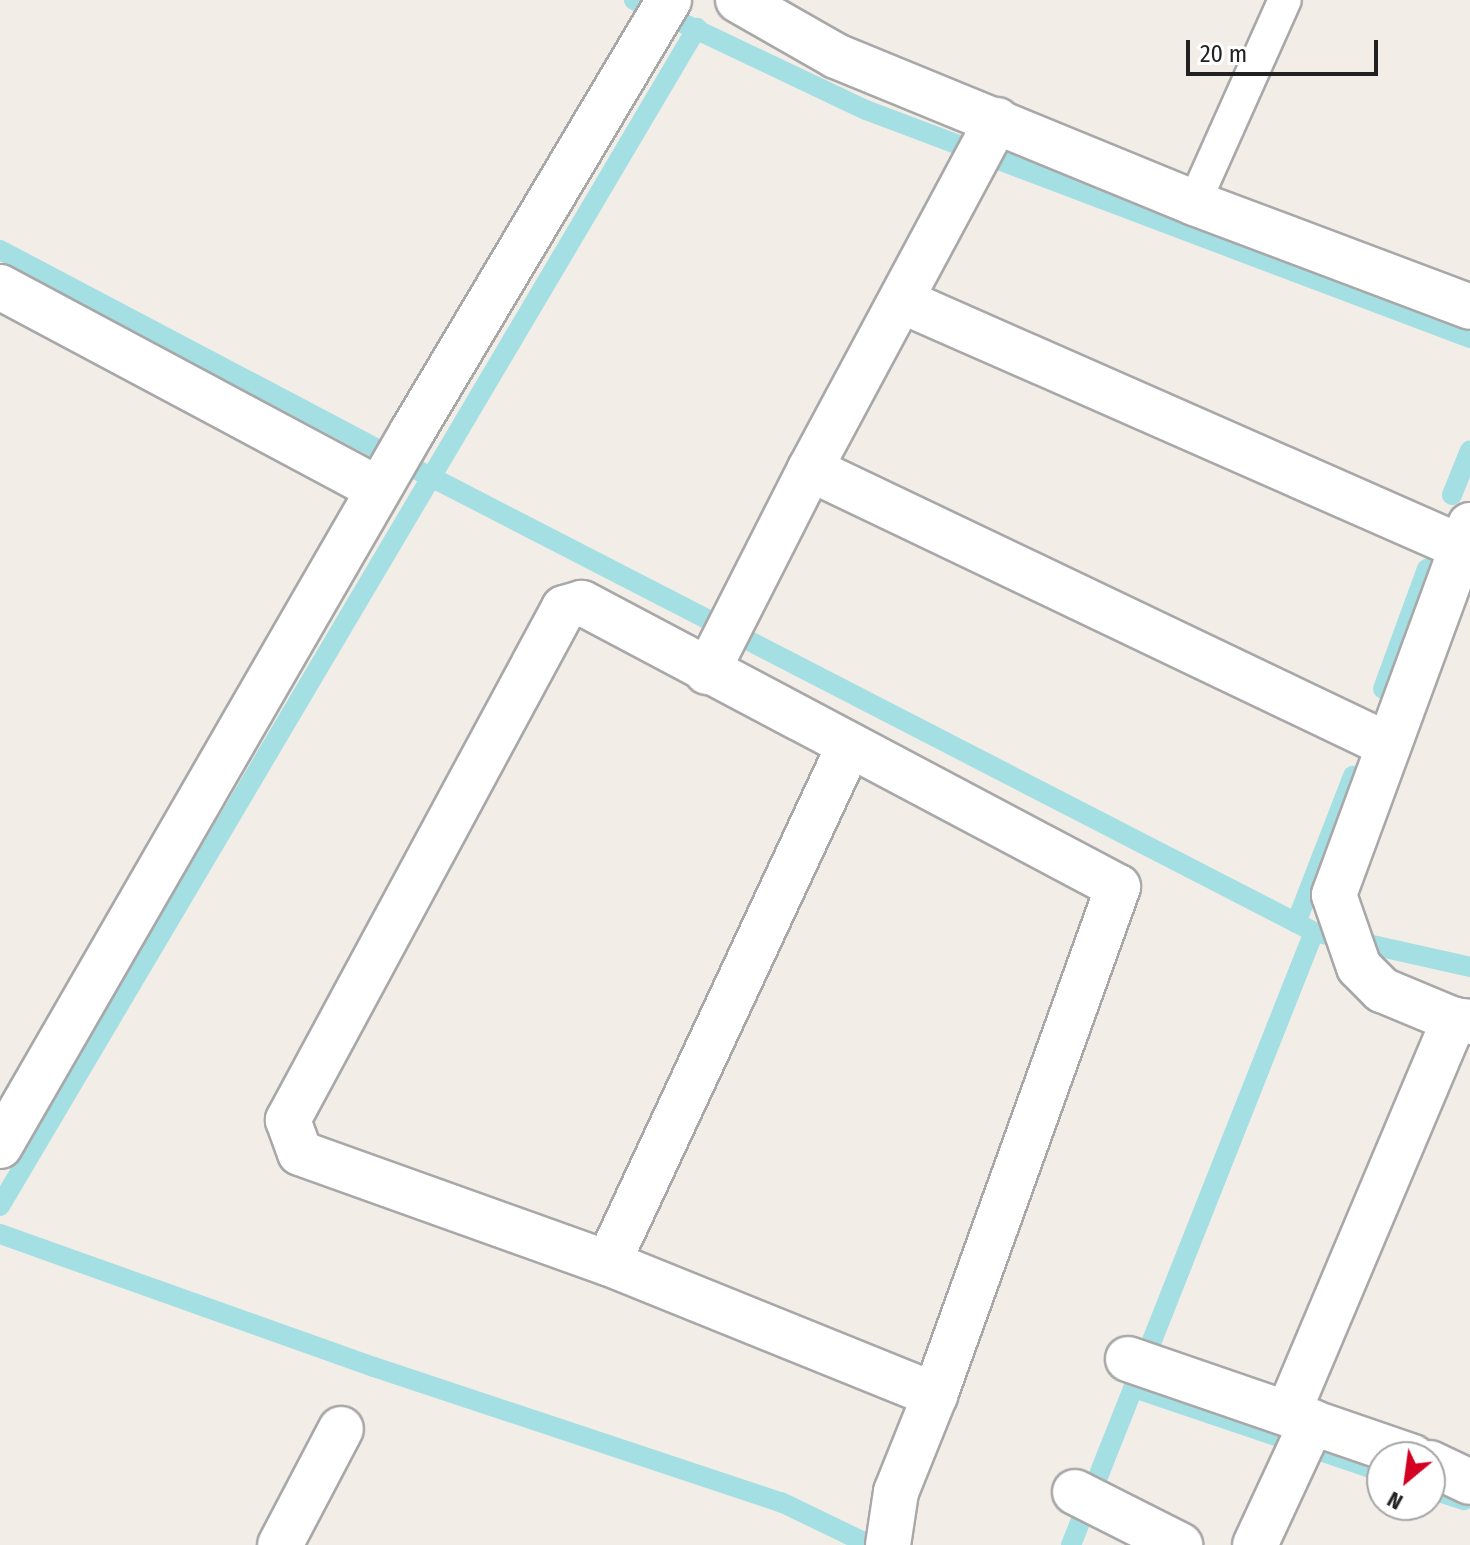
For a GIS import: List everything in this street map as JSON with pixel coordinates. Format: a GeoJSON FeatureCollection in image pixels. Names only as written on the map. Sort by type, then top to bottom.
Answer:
{"type":"FeatureCollection","features":[{"type":"Feature","properties":{"kind":"street"},"geometry":{"type":"LineString","coordinates":[[738,0],[986,142],[1194,203],[1470,307]]}},
{"type":"Feature","properties":{"kind":"street"},"geometry":{"type":"LineString","coordinates":[[0,1146],[412,432],[660,15]]}},
{"type":"Feature","properties":{"kind":"street"},"geometry":{"type":"LineString","coordinates":[[713,662],[810,469],[986,142]]}},
{"type":"Feature","properties":{"kind":"street"},"geometry":{"type":"LineString","coordinates":[[0,287],[382,484]]}},
{"type":"Feature","properties":{"kind":"street"},"geometry":{"type":"LineString","coordinates":[[902,301],[1466,536],[1334,895],[1359,967],[1382,990],[1462,1021],[1255,1545]]}},
{"type":"Feature","properties":{"kind":"street"},"geometry":{"type":"LineString","coordinates":[[810,469],[1388,745]]}},
{"type":"Feature","properties":{"kind":"street"},"geometry":{"type":"LineString","coordinates":[[889,1533],[896,1492],[935,1395],[1118,887],[849,746],[713,662],[582,603],[564,608],[288,1120],[300,1153],[608,1263],[935,1395]]}},
{"type":"Feature","properties":{"kind":"street"},"geometry":{"type":"LineString","coordinates":[[608,1263],[849,746]]}},
{"type":"Feature","properties":{"kind":"street"},"geometry":{"type":"LineString","coordinates":[[1139,1363],[1301,1431],[1366,1446]]}},
{"type":"Feature","properties":{"kind":"street"},"geometry":{"type":"LineString","coordinates":[[280,1545],[341,1429]]}},
{"type":"Feature","properties":{"kind":"street"},"geometry":{"type":"LineString","coordinates":[[1446,1471],[1470,1482]]}},
{"type":"Feature","properties":{"kind":"street"},"geometry":{"type":"LineString","coordinates":[[1085,1497],[1180,1545]]}},
{"type":"Feature","properties":{"kind":"lane"},"geometry":{"type":"LineString","coordinates":[[1194,203],[1285,0]]}},
{"type":"Feature","properties":{"kind":"waterway"},"geometry":{"type":"LineString","coordinates":[[634,0],[866,110],[1470,338]]}},
{"type":"Feature","properties":{"kind":"waterway"},"geometry":{"type":"LineString","coordinates":[[0,1206],[697,28]]}},
{"type":"Feature","properties":{"kind":"waterway"},"geometry":{"type":"LineString","coordinates":[[0,250],[433,478],[1314,932],[1470,967]]}},
{"type":"Feature","properties":{"kind":"waterway"},"geometry":{"type":"LineString","coordinates":[[1452,495],[1470,450]]}},
{"type":"Feature","properties":{"kind":"waterway"},"geometry":{"type":"LineString","coordinates":[[1383,689],[1427,569]]}},
{"type":"Feature","properties":{"kind":"waterway"},"geometry":{"type":"LineString","coordinates":[[1296,923],[1353,776]]}},
{"type":"Feature","properties":{"kind":"waterway"},"geometry":{"type":"LineString","coordinates":[[1071,1545],[1314,932]]}},
{"type":"Feature","properties":{"kind":"waterway"},"geometry":{"type":"LineString","coordinates":[[0,1234],[374,1367],[781,1502],[870,1545]]}},
{"type":"Feature","properties":{"kind":"waterway"},"geometry":{"type":"LineString","coordinates":[[1134,1388],[1366,1467]]}},
{"type":"Feature","properties":{"kind":"waterway"},"geometry":{"type":"LineString","coordinates":[[1446,1494],[1464,1500]]}}]}
